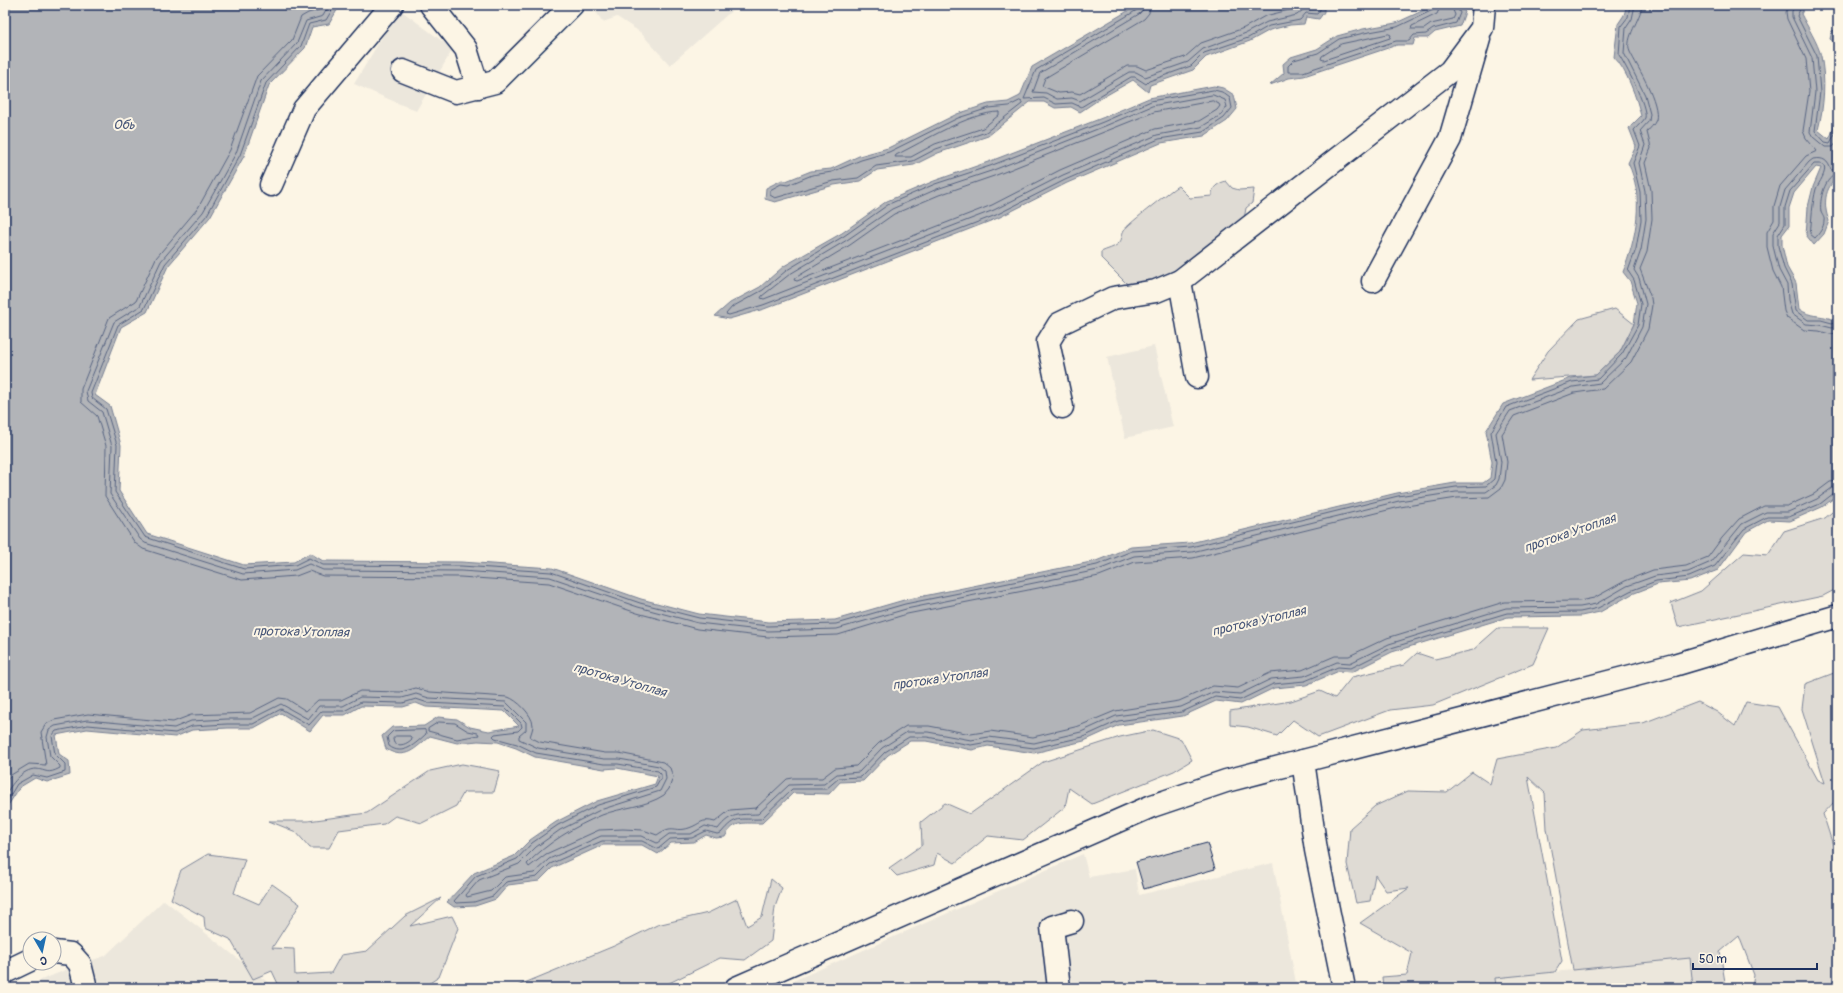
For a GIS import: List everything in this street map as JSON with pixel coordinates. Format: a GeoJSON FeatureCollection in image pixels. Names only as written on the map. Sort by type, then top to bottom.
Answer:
{"type":"FeatureCollection","features":[{"type":"Feature","properties":{"kind":"street"},"geometry":{"type":"LineString","coordinates":[[271,185],[304,108],[392,5]]}},
{"type":"Feature","properties":{"kind":"street"},"geometry":{"type":"LineString","coordinates":[[431,5],[466,49],[478,87]]}},
{"type":"Feature","properties":{"kind":"street"},"geometry":{"type":"LineString","coordinates":[[403,71],[456,92],[495,82],[572,5]]}},
{"type":"Feature","properties":{"kind":"street"},"geometry":{"type":"LineString","coordinates":[[1373,281],[1450,139],[1482,28],[1484,5]]}},
{"type":"Feature","properties":{"kind":"street"},"geometry":{"type":"LineString","coordinates":[[1062,407],[1048,342],[1059,324],[1113,298],[1156,291],[1180,281],[1450,71],[1482,28]]}},
{"type":"Feature","properties":{"kind":"street"},"geometry":{"type":"LineString","coordinates":[[1180,281],[1198,377]]}},
{"type":"Feature","properties":{"kind":"street"},"geometry":{"type":"LineString","coordinates":[[736,988],[1152,806],[1226,781],[1674,665],[1838,616]]}},
{"type":"Feature","properties":{"kind":"street"},"geometry":{"type":"LineString","coordinates":[[1303,761],[1316,850],[1344,988]]}},
{"type":"Feature","properties":{"kind":"street"},"geometry":{"type":"LineString","coordinates":[[1058,988],[1052,927],[1072,921]]}},
{"type":"Feature","properties":{"kind":"street"},"geometry":{"type":"LineString","coordinates":[[62,953],[71,954],[80,964],[86,988]]}},
{"type":"Feature","properties":{"kind":"street"},"geometry":{"type":"LineString","coordinates":[[5,972],[22,964]]}},
{"type":"Feature","properties":{"kind":"shaded area"},"geometry":{"type":"Polygon","coordinates":[[[591,5],[854,5],[798,9],[737,6],[670,65],[640,32],[617,17],[603,22],[591,5]]]}},
{"type":"Feature","properties":{"kind":"shaded area"},"geometry":{"type":"Polygon","coordinates":[[[399,9],[453,49],[416,111],[354,84],[399,9]]]}},
{"type":"Feature","properties":{"kind":"shaded area"},"geometry":{"type":"Polygon","coordinates":[[[1226,181],[1232,188],[1239,190],[1254,189],[1252,203],[1246,208],[1244,219],[1180,275],[1132,286],[1126,283],[1101,258],[1101,252],[1114,247],[1120,242],[1123,232],[1127,227],[1151,206],[1178,186],[1190,198],[1212,196],[1214,188],[1218,184],[1226,181]]]}},
{"type":"Feature","properties":{"kind":"shaded area"},"geometry":{"type":"Polygon","coordinates":[[[1615,309],[1634,324],[1620,352],[1596,375],[1529,380],[1548,351],[1579,319],[1615,309]]]}},
{"type":"Feature","properties":{"kind":"shaded area"},"geometry":{"type":"Polygon","coordinates":[[[1154,346],[1173,427],[1125,438],[1107,357],[1154,346]]]}},
{"type":"Feature","properties":{"kind":"shaded area"},"geometry":{"type":"Polygon","coordinates":[[[1838,507],[1838,588],[1823,596],[1678,627],[1671,603],[1701,591],[1744,553],[1768,555],[1784,531],[1825,518],[1838,507]]]}},
{"type":"Feature","properties":{"kind":"shaded area"},"geometry":{"type":"Polygon","coordinates":[[[1498,628],[1549,628],[1533,664],[1433,705],[1390,710],[1318,737],[1293,720],[1277,736],[1248,727],[1230,725],[1230,711],[1291,701],[1320,691],[1335,698],[1352,677],[1404,665],[1417,653],[1435,659],[1473,650],[1498,628]]]}},
{"type":"Feature","properties":{"kind":"shaded area"},"geometry":{"type":"Polygon","coordinates":[[[1834,673],[1838,674],[1838,787],[1835,801],[1823,814],[1838,861],[1838,988],[1752,988],[1754,975],[1739,936],[1720,952],[1726,988],[1693,988],[1690,958],[1573,970],[1547,829],[1545,793],[1528,777],[1562,961],[1555,972],[1495,978],[1496,988],[1383,988],[1382,977],[1407,975],[1412,953],[1360,923],[1409,888],[1386,891],[1375,875],[1370,901],[1356,903],[1347,864],[1350,828],[1375,806],[1408,791],[1447,792],[1472,772],[1490,784],[1497,759],[1556,748],[1583,730],[1643,723],[1698,702],[1717,712],[1735,726],[1746,702],[1778,707],[1818,780],[1825,783],[1802,709],[1805,684],[1834,673]]]}},
{"type":"Feature","properties":{"kind":"shaded area"},"geometry":{"type":"Polygon","coordinates":[[[1153,730],[1181,739],[1192,760],[1174,771],[1092,804],[1069,788],[1065,807],[1023,840],[988,836],[955,863],[937,853],[934,865],[897,876],[889,868],[922,845],[921,822],[945,803],[970,814],[1043,762],[1120,737],[1153,730]]]}},
{"type":"Feature","properties":{"kind":"shaded area"},"geometry":{"type":"Polygon","coordinates":[[[462,764],[500,771],[494,792],[464,792],[456,806],[422,823],[395,816],[384,824],[339,830],[329,848],[310,848],[296,832],[269,821],[308,821],[367,813],[430,771],[462,764]]]}},
{"type":"Feature","properties":{"kind":"shaded area"},"geometry":{"type":"Polygon","coordinates":[[[208,854],[245,859],[234,893],[259,904],[272,884],[300,904],[272,948],[294,949],[295,975],[331,973],[341,955],[367,951],[405,916],[441,898],[410,926],[452,916],[458,928],[439,977],[422,988],[280,988],[272,971],[253,979],[230,939],[205,928],[204,917],[171,899],[181,870],[208,854]]]}},
{"type":"Feature","properties":{"kind":"shaded area"},"geometry":{"type":"Polygon","coordinates":[[[1083,854],[1089,877],[1135,869],[1139,895],[1273,863],[1297,988],[777,988],[1083,854]]]}},
{"type":"Feature","properties":{"kind":"shaded area"},"geometry":{"type":"Polygon","coordinates":[[[771,879],[782,888],[775,907],[771,941],[745,960],[720,958],[659,988],[515,988],[614,946],[657,925],[708,913],[737,899],[747,926],[762,917],[771,879]]]}},
{"type":"Feature","properties":{"kind":"shaded area"},"geometry":{"type":"Polygon","coordinates":[[[164,900],[275,988],[22,988],[80,964],[105,956],[164,900]]]}},
{"type":"Feature","properties":{"kind":"shaded area"},"geometry":{"type":"Polygon","coordinates":[[[1690,958],[1693,988],[1497,988],[1495,978],[1690,958]]]}},
{"type":"Feature","properties":{"kind":"water","name":"Обь"},"geometry":{"type":"Polygon","coordinates":[[[5,5],[340,5],[329,24],[312,27],[305,48],[269,85],[244,156],[210,217],[168,266],[147,312],[121,327],[95,395],[110,406],[121,445],[119,491],[147,534],[244,565],[294,562],[310,553],[323,561],[461,562],[552,568],[641,599],[699,614],[769,622],[835,620],[904,600],[1096,561],[1131,547],[1190,543],[1397,493],[1455,483],[1483,483],[1490,478],[1492,462],[1486,431],[1503,404],[1571,378],[1596,375],[1620,352],[1634,324],[1637,303],[1630,281],[1623,272],[1632,246],[1637,218],[1636,190],[1628,163],[1636,146],[1629,128],[1641,116],[1637,101],[1627,77],[1614,57],[1618,24],[1624,15],[1627,5],[1806,5],[1801,14],[1820,51],[1823,65],[1823,103],[1818,130],[1829,139],[1835,119],[1834,77],[1838,55],[1838,177],[1833,181],[1827,192],[1826,209],[1829,221],[1824,234],[1814,245],[1806,235],[1808,207],[1813,187],[1821,168],[1816,167],[1794,193],[1789,208],[1789,226],[1782,235],[1782,245],[1787,267],[1796,283],[1799,309],[1811,315],[1832,319],[1838,316],[1838,495],[1822,507],[1790,521],[1768,520],[1746,532],[1718,570],[1690,581],[1658,584],[1632,594],[1600,612],[1581,616],[1508,617],[1392,652],[1352,672],[1339,671],[1306,685],[1274,688],[1241,704],[1216,701],[1183,716],[1119,725],[1084,741],[1034,753],[988,746],[972,750],[926,741],[910,741],[888,755],[863,781],[840,782],[829,794],[793,793],[762,823],[745,823],[736,825],[728,831],[725,837],[716,838],[706,835],[694,842],[671,843],[658,854],[642,845],[603,845],[552,868],[539,881],[508,885],[496,899],[475,906],[454,907],[447,902],[474,873],[514,856],[530,840],[556,822],[597,801],[655,784],[658,776],[617,768],[604,769],[535,757],[516,748],[498,742],[478,741],[457,743],[430,736],[410,752],[399,754],[386,749],[382,736],[392,727],[424,726],[438,717],[457,719],[470,727],[489,731],[519,726],[504,711],[426,707],[416,703],[403,707],[361,706],[345,715],[323,715],[310,731],[281,713],[254,728],[192,730],[175,737],[87,729],[56,735],[59,754],[69,761],[70,775],[47,782],[35,778],[20,787],[5,810],[5,5]]]}},
{"type":"Feature","properties":{"kind":"water"},"geometry":{"type":"Polygon","coordinates":[[[1138,5],[1324,5],[1324,12],[1319,19],[1306,17],[1304,24],[1290,25],[1270,30],[1250,41],[1206,57],[1193,70],[1150,85],[1148,92],[1133,80],[1080,112],[1071,107],[1055,108],[1044,102],[1030,102],[988,136],[938,153],[914,165],[877,170],[860,181],[834,185],[775,202],[765,199],[766,188],[782,180],[786,181],[811,171],[831,169],[859,156],[888,148],[957,114],[988,104],[1008,102],[1020,96],[1032,67],[1138,5]]]}},
{"type":"Feature","properties":{"kind":"water"},"geometry":{"type":"Polygon","coordinates":[[[1435,5],[1458,5],[1465,12],[1460,26],[1435,32],[1428,38],[1415,38],[1413,45],[1397,45],[1304,76],[1289,78],[1270,85],[1284,73],[1283,64],[1291,57],[1317,49],[1337,36],[1363,29],[1396,23],[1435,5]]]}},
{"type":"Feature","properties":{"kind":"water"},"geometry":{"type":"Polygon","coordinates":[[[1838,29],[1838,45],[1830,39],[1832,31],[1838,29]]]}},
{"type":"Feature","properties":{"kind":"water"},"geometry":{"type":"Polygon","coordinates":[[[1214,86],[1223,88],[1234,95],[1237,109],[1227,121],[1204,136],[1161,143],[1067,183],[998,218],[764,309],[729,319],[715,316],[730,303],[760,287],[784,266],[842,233],[887,201],[934,181],[1102,118],[1149,98],[1214,86]]]}},
{"type":"Feature","properties":{"kind":"building"},"geometry":{"type":"Polygon","coordinates":[[[1207,843],[1215,869],[1144,889],[1136,862],[1207,843]]]}},
{"type":"Feature","properties":{"kind":"water label","name":"протока Утоплая"},"geometry":{"type":"Point","coordinates":[1570,533]}},
{"type":"Feature","properties":{"kind":"water label","name":"протока Утоплая"},"geometry":{"type":"Point","coordinates":[1259,621]}},
{"type":"Feature","properties":{"kind":"water label","name":"протока Утоплая"},"geometry":{"type":"Point","coordinates":[301,632]}},
{"type":"Feature","properties":{"kind":"water label","name":"протока Утоплая"},"geometry":{"type":"Point","coordinates":[940,679]}},
{"type":"Feature","properties":{"kind":"water label","name":"протока Утоплая"},"geometry":{"type":"Point","coordinates":[620,680]}}]}
